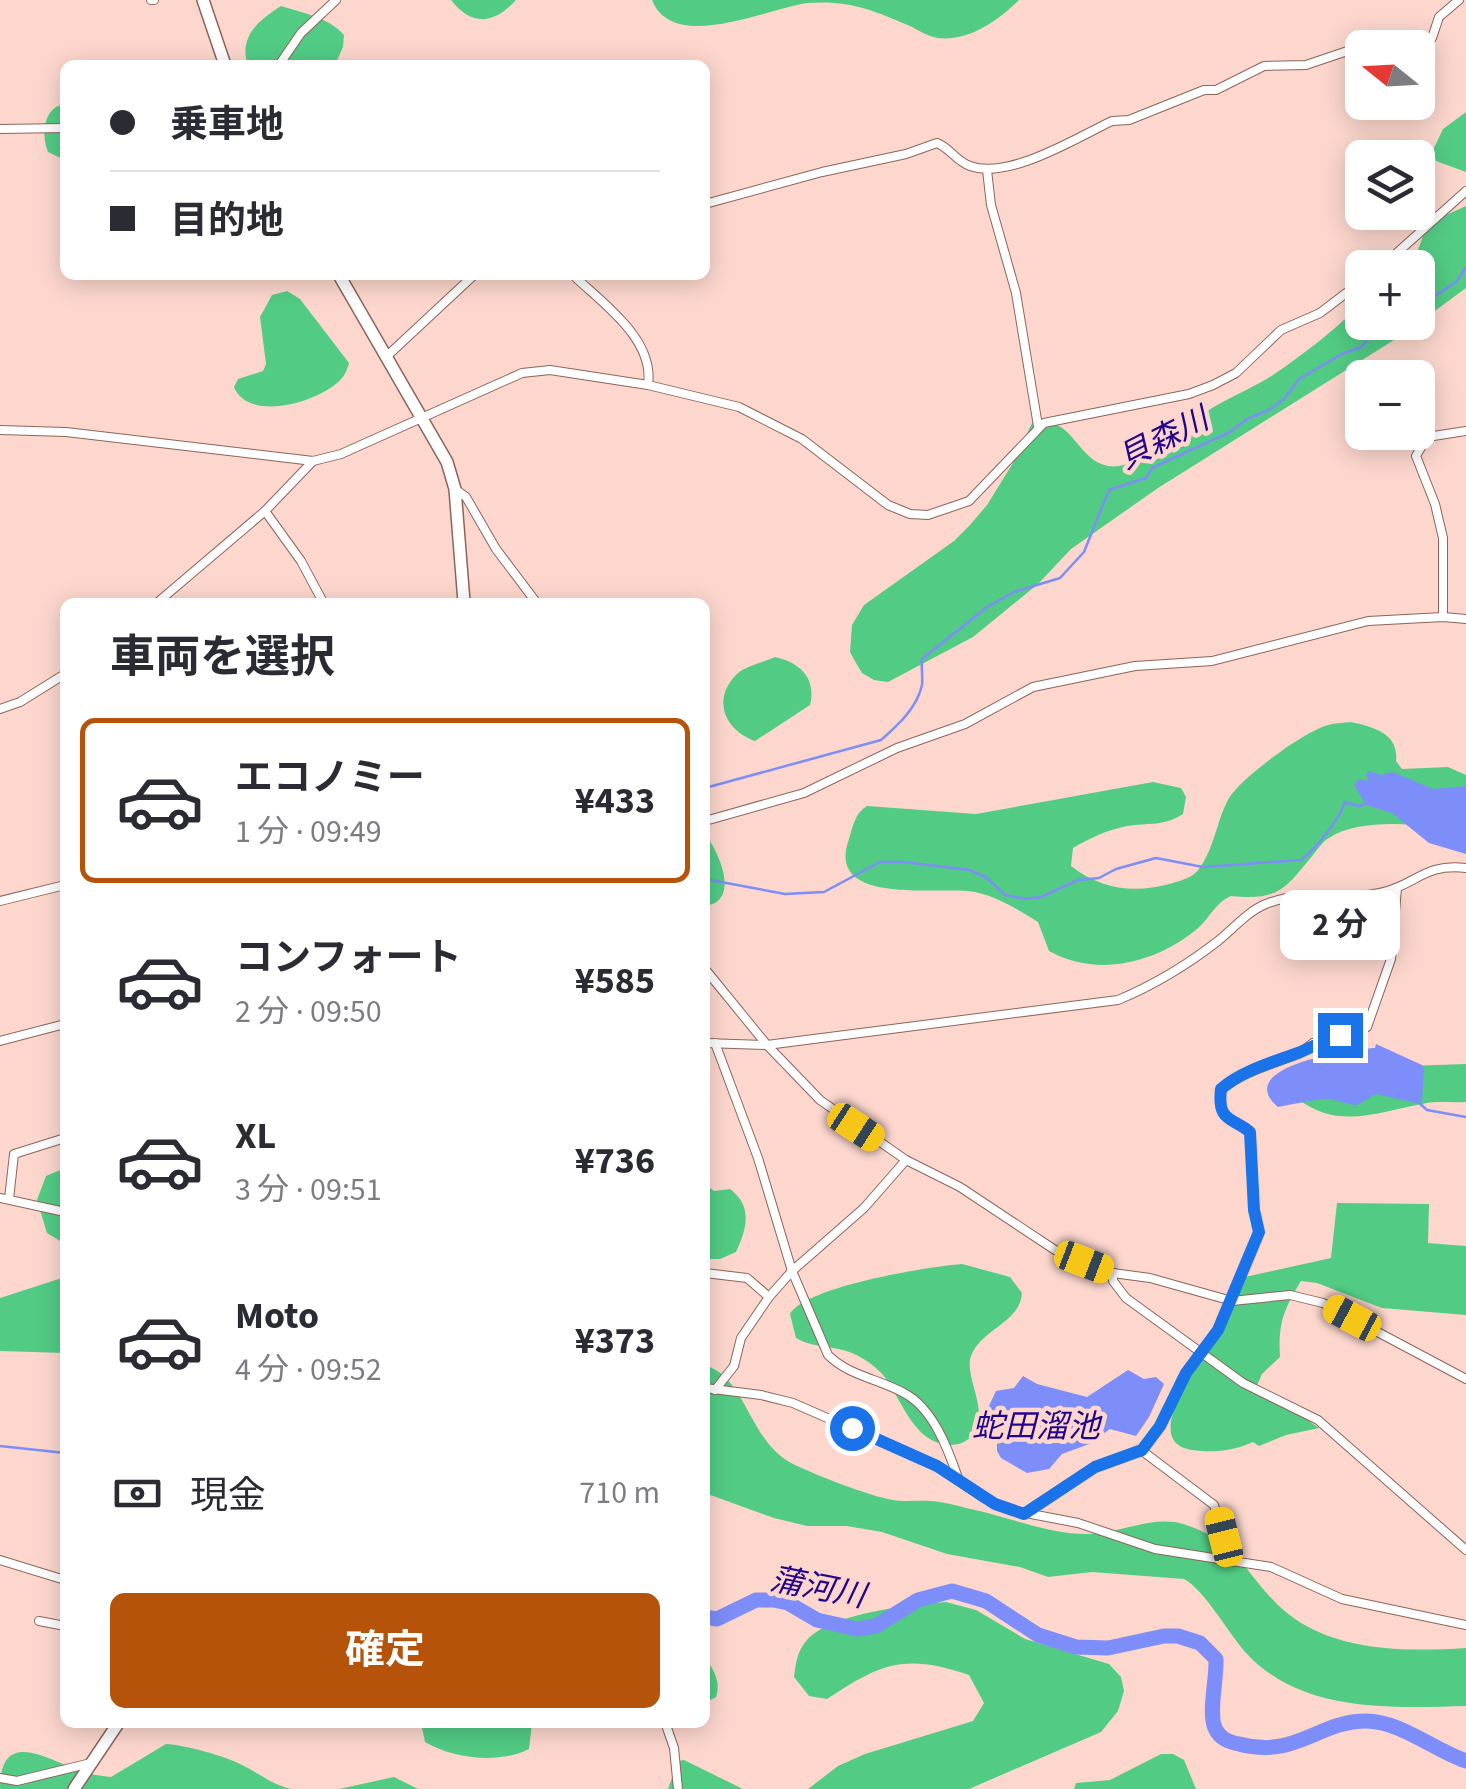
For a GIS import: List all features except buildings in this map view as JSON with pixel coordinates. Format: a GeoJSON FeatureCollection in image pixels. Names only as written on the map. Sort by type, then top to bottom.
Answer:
{"type":"FeatureCollection","features":[{"type":"Feature","properties":{"kind":"street"},"geometry":{"type":"LineString","coordinates":[[203,0],[223,60]]}},
{"type":"Feature","properties":{"kind":"street"},"geometry":{"type":"LineString","coordinates":[[282,60],[300,33],[336,0]]}},
{"type":"Feature","properties":{"kind":"street"},"geometry":{"type":"LineString","coordinates":[[1435,30],[1439,17],[1459,0]]}},
{"type":"Feature","properties":{"kind":"street"},"geometry":{"type":"LineString","coordinates":[[710,203],[938,143],[958,160],[987,170],[1017,164],[1112,121],[1129,120],[1204,90],[1216,90],[1264,66],[1306,64],[1345,51]]}},
{"type":"Feature","properties":{"kind":"street"},"geometry":{"type":"LineString","coordinates":[[0,129],[60,128]]}},
{"type":"Feature","properties":{"kind":"street"},"geometry":{"type":"LineString","coordinates":[[987,170],[991,204],[1016,293],[1038,426]]}},
{"type":"Feature","properties":{"kind":"street"},"geometry":{"type":"LineString","coordinates":[[1400,250],[1466,191]]}},
{"type":"Feature","properties":{"kind":"street"},"geometry":{"type":"LineString","coordinates":[[342,280],[447,462],[456,489],[464,598]]}},
{"type":"Feature","properties":{"kind":"street"},"geometry":{"type":"LineString","coordinates":[[385,358],[469,280]]}},
{"type":"Feature","properties":{"kind":"street"},"geometry":{"type":"LineString","coordinates":[[578,280],[628,330],[648,362],[648,385]]}},
{"type":"Feature","properties":{"kind":"street"},"geometry":{"type":"LineString","coordinates":[[0,430],[66,432],[313,461],[342,454],[536,369],[711,398],[764,418],[802,439],[888,506],[910,514],[948,511],[968,501],[1038,426],[1213,386],[1236,373],[1281,330],[1320,313],[1345,294]]}},
{"type":"Feature","properties":{"kind":"street"},"geometry":{"type":"LineString","coordinates":[[1443,617],[1443,538],[1435,504],[1416,456],[1427,437],[1466,431]]}},
{"type":"Feature","properties":{"kind":"street"},"geometry":{"type":"LineString","coordinates":[[163,598],[265,511],[313,461]]}},
{"type":"Feature","properties":{"kind":"street"},"geometry":{"type":"LineString","coordinates":[[456,489],[466,497],[496,550],[533,598]]}},
{"type":"Feature","properties":{"kind":"street"},"geometry":{"type":"LineString","coordinates":[[265,511],[301,561],[320,598]]}},
{"type":"Feature","properties":{"kind":"street"},"geometry":{"type":"LineString","coordinates":[[710,820],[804,793],[897,748],[965,724],[1033,688],[1135,666],[1212,661],[1368,622],[1443,617],[1466,620]]}},
{"type":"Feature","properties":{"kind":"street"},"geometry":{"type":"LineString","coordinates":[[0,709],[20,702],[60,677]]}},
{"type":"Feature","properties":{"kind":"street"},"geometry":{"type":"LineString","coordinates":[[958,1478],[939,1432],[918,1403],[837,1364],[828,1355],[792,1271],[758,1158],[710,1043],[767,1045],[1118,1000],[1155,984],[1271,902],[1308,893],[1350,898],[1397,888],[1432,868],[1466,868]]}},
{"type":"Feature","properties":{"kind":"street"},"geometry":{"type":"LineString","coordinates":[[0,901],[60,886]]}},
{"type":"Feature","properties":{"kind":"street"},"geometry":{"type":"LineString","coordinates":[[1024,1514],[1095,1467],[1142,1450],[1160,1426],[1186,1373],[1232,1301],[1256,1243],[1259,1223],[1254,1210],[1250,1132],[1226,1117],[1220,1103],[1221,1089],[1242,1075],[1300,1053],[1313,1043],[1356,1034],[1367,1027],[1391,960],[1397,888]]}},
{"type":"Feature","properties":{"kind":"street"},"geometry":{"type":"LineString","coordinates":[[710,975],[767,1045],[820,1100],[906,1160],[960,1187],[1054,1250],[1112,1273],[1150,1278],[1232,1301],[1290,1295],[1324,1303],[1466,1380]]}},
{"type":"Feature","properties":{"kind":"street"},"geometry":{"type":"LineString","coordinates":[[0,1041],[60,1025]]}},
{"type":"Feature","properties":{"kind":"street"},"geometry":{"type":"LineString","coordinates":[[60,1140],[14,1154],[5,1198],[60,1211]]}},
{"type":"Feature","properties":{"kind":"street"},"geometry":{"type":"LineString","coordinates":[[710,1389],[734,1366],[741,1338],[769,1297],[792,1271],[864,1208],[906,1160]]}},
{"type":"Feature","properties":{"kind":"street"},"geometry":{"type":"LineString","coordinates":[[1112,1273],[1113,1281],[1126,1298],[1243,1383],[1318,1420],[1466,1550]]}},
{"type":"Feature","properties":{"kind":"street"},"geometry":{"type":"LineString","coordinates":[[710,1274],[747,1278],[769,1297]]}},
{"type":"Feature","properties":{"kind":"street"},"geometry":{"type":"LineString","coordinates":[[710,1389],[793,1403],[906,1451],[958,1478],[995,1504],[1024,1514],[1078,1523],[1155,1550],[1270,1567],[1316,1589],[1367,1606],[1466,1625]]}},
{"type":"Feature","properties":{"kind":"street"},"geometry":{"type":"LineString","coordinates":[[1142,1450],[1214,1504],[1230,1560]]}},
{"type":"Feature","properties":{"kind":"street"},"geometry":{"type":"LineString","coordinates":[[0,1560],[60,1578]]}},
{"type":"Feature","properties":{"kind":"street"},"geometry":{"type":"LineString","coordinates":[[39,1621],[60,1625]]}},
{"type":"Feature","properties":{"kind":"street"},"geometry":{"type":"LineString","coordinates":[[74,1789],[115,1728]]}},
{"type":"Feature","properties":{"kind":"street"},"geometry":{"type":"LineString","coordinates":[[666,1728],[674,1748],[678,1789]]}},
{"type":"Feature","properties":{"kind":"street"},"geometry":{"type":"LineString","coordinates":[[0,1778],[18,1781],[91,1763]]}},
{"type":"Feature","properties":{"kind":"green space"},"geometry":{"type":"Polygon","coordinates":[[[451,0],[516,0],[500,14],[483,19],[467,15],[451,0]]]}},
{"type":"Feature","properties":{"kind":"green space"},"geometry":{"type":"Polygon","coordinates":[[[652,0],[1019,0],[982,28],[960,37],[938,38],[872,11],[836,3],[807,3],[700,26],[680,24],[663,16],[652,0]]]}},
{"type":"Feature","properties":{"kind":"green space"},"geometry":{"type":"Polygon","coordinates":[[[281,6],[323,20],[344,35],[337,60],[247,60],[248,38],[265,17],[281,6]]]}},
{"type":"Feature","properties":{"kind":"green space"},"geometry":{"type":"Polygon","coordinates":[[[58,106],[60,158],[48,152],[45,138],[48,116],[58,106]]]}},
{"type":"Feature","properties":{"kind":"green space"},"geometry":{"type":"Polygon","coordinates":[[[1466,112],[1466,172],[1436,161],[1435,146],[1443,129],[1466,112]]]}},
{"type":"Feature","properties":{"kind":"green space"},"geometry":{"type":"Polygon","coordinates":[[[1466,206],[1466,288],[1435,311],[1435,250],[1418,250],[1427,230],[1435,230],[1435,220],[1466,206]]]}},
{"type":"Feature","properties":{"kind":"green space"},"geometry":{"type":"Polygon","coordinates":[[[287,291],[300,299],[349,365],[333,387],[303,401],[255,404],[242,398],[234,387],[238,379],[263,371],[266,364],[260,317],[272,295],[287,291]]]}},
{"type":"Feature","properties":{"kind":"green space"},"geometry":{"type":"Polygon","coordinates":[[[1345,318],[1345,340],[1394,340],[1362,360],[1345,360],[1345,371],[1158,488],[1071,549],[1038,584],[973,637],[888,682],[862,673],[850,652],[852,625],[864,605],[954,541],[970,525],[1013,463],[1033,421],[1058,425],[1098,462],[1121,466],[1148,454],[1212,408],[1273,375],[1345,318]]]}},
{"type":"Feature","properties":{"kind":"green space"},"geometry":{"type":"Polygon","coordinates":[[[775,657],[804,673],[811,687],[810,705],[755,741],[729,721],[723,703],[725,693],[738,673],[775,657]]]}},
{"type":"Feature","properties":{"kind":"green space"},"geometry":{"type":"Polygon","coordinates":[[[1351,722],[1376,729],[1389,738],[1402,769],[1448,767],[1466,775],[1466,832],[1396,824],[1343,831],[1325,841],[1279,890],[1260,896],[1231,896],[1181,941],[1145,958],[1106,965],[1067,959],[1049,951],[1038,922],[1000,901],[975,892],[890,889],[869,884],[854,875],[846,861],[855,820],[867,806],[976,814],[1153,782],[1181,788],[1186,797],[1183,814],[1170,821],[1127,826],[1092,838],[1073,848],[1071,866],[1119,888],[1173,883],[1199,869],[1229,798],[1247,779],[1305,736],[1328,725],[1351,722]]]}},
{"type":"Feature","properties":{"kind":"green space"},"geometry":{"type":"Polygon","coordinates":[[[710,842],[724,875],[725,886],[716,902],[710,904],[710,842]]]}},
{"type":"Feature","properties":{"kind":"green space"},"geometry":{"type":"Polygon","coordinates":[[[1466,1064],[1466,1102],[1432,1102],[1377,1114],[1345,1116],[1313,1109],[1298,1099],[1407,1066],[1466,1064]]]}},
{"type":"Feature","properties":{"kind":"green space"},"geometry":{"type":"Polygon","coordinates":[[[60,1170],[60,1241],[47,1233],[37,1200],[46,1176],[60,1170]]]}},
{"type":"Feature","properties":{"kind":"green space"},"geometry":{"type":"Polygon","coordinates":[[[710,1188],[730,1189],[745,1210],[745,1226],[736,1252],[710,1259],[710,1188]]]}},
{"type":"Feature","properties":{"kind":"green space"},"geometry":{"type":"Polygon","coordinates":[[[1337,1203],[1429,1204],[1428,1243],[1466,1246],[1466,1315],[1382,1308],[1317,1283],[1301,1281],[1283,1317],[1280,1357],[1262,1374],[1254,1392],[1293,1410],[1319,1428],[1259,1446],[1253,1442],[1223,1450],[1192,1450],[1176,1443],[1171,1429],[1174,1411],[1195,1369],[1227,1321],[1245,1277],[1331,1258],[1337,1203]]]}},
{"type":"Feature","properties":{"kind":"green space"},"geometry":{"type":"Polygon","coordinates":[[[962,1264],[1010,1277],[1022,1293],[1015,1312],[976,1346],[971,1356],[970,1373],[979,1412],[973,1434],[964,1442],[950,1445],[927,1437],[873,1365],[844,1350],[796,1338],[790,1314],[819,1295],[869,1280],[962,1264]]]}},
{"type":"Feature","properties":{"kind":"green space"},"geometry":{"type":"Polygon","coordinates":[[[60,1279],[60,1353],[0,1351],[0,1298],[60,1279]]]}},
{"type":"Feature","properties":{"kind":"green space"},"geometry":{"type":"Polygon","coordinates":[[[710,1368],[731,1383],[766,1441],[778,1454],[803,1469],[883,1498],[942,1502],[1058,1531],[1086,1534],[1147,1523],[1183,1524],[1228,1548],[1279,1606],[1320,1633],[1392,1649],[1466,1648],[1466,1706],[1350,1703],[1295,1688],[1248,1655],[1200,1593],[1184,1579],[1092,1572],[1048,1577],[1020,1567],[947,1554],[882,1532],[847,1526],[807,1526],[710,1495],[710,1368]]]}},
{"type":"Feature","properties":{"kind":"green space"},"geometry":{"type":"Polygon","coordinates":[[[946,1602],[976,1610],[1025,1639],[1109,1664],[1121,1677],[1124,1691],[1118,1711],[1101,1732],[969,1789],[808,1789],[838,1766],[865,1754],[973,1721],[984,1703],[969,1675],[947,1668],[894,1665],[863,1677],[827,1699],[809,1696],[794,1677],[804,1644],[834,1623],[872,1612],[946,1602]]]}},
{"type":"Feature","properties":{"kind":"green space"},"geometry":{"type":"Polygon","coordinates":[[[710,1666],[718,1686],[716,1697],[710,1700],[710,1666]]]}},
{"type":"Feature","properties":{"kind":"green space"},"geometry":{"type":"Polygon","coordinates":[[[422,1728],[531,1728],[529,1749],[504,1757],[463,1756],[425,1742],[422,1728]]]}},
{"type":"Feature","properties":{"kind":"green space"},"geometry":{"type":"Polygon","coordinates":[[[166,1744],[226,1758],[291,1789],[0,1789],[2,1770],[8,1758],[17,1753],[40,1755],[94,1775],[111,1777],[166,1744]]]}},
{"type":"Feature","properties":{"kind":"green space"},"geometry":{"type":"Polygon","coordinates":[[[1161,1754],[1173,1754],[1184,1760],[1196,1789],[1074,1789],[1076,1783],[1110,1780],[1161,1754]]]}},
{"type":"Feature","properties":{"kind":"green space"},"geometry":{"type":"Polygon","coordinates":[[[684,1760],[743,1789],[668,1789],[678,1761],[684,1760]]]}},
{"type":"Feature","properties":{"kind":"green space"},"geometry":{"type":"Polygon","coordinates":[[[394,1777],[418,1789],[339,1789],[394,1777]]]}},
{"type":"Feature","properties":{"kind":"water"},"geometry":{"type":"Polygon","coordinates":[[[1369,771],[1381,775],[1393,772],[1433,789],[1466,786],[1466,854],[1429,843],[1392,813],[1366,805],[1354,785],[1359,779],[1369,781],[1369,771]]]}},
{"type":"Feature","properties":{"kind":"water"},"geometry":{"type":"Polygon","coordinates":[[[1376,1044],[1422,1065],[1422,1101],[1376,1094],[1357,1105],[1326,1099],[1278,1107],[1268,1093],[1270,1081],[1281,1071],[1321,1057],[1375,1048],[1376,1044]]]}},
{"type":"Feature","properties":{"kind":"water","name":"蛇田溜池"},"geometry":{"type":"Polygon","coordinates":[[[1128,1370],[1144,1379],[1156,1377],[1164,1384],[1136,1436],[1110,1429],[1089,1444],[1062,1454],[1049,1469],[1027,1473],[1001,1458],[997,1451],[997,1420],[988,1408],[996,1391],[1014,1388],[1023,1376],[1037,1384],[1087,1397],[1128,1370]]]}},
{"type":"Feature","properties":{"kind":"waterway","name":"貝森川"},"geometry":{"type":"LineString","coordinates":[[1435,296],[1457,281],[1466,267]]}},
{"type":"Feature","properties":{"kind":"waterway","name":"貝森川"},"geometry":{"type":"LineString","coordinates":[[710,787],[881,740],[916,701],[922,685],[922,659],[987,607],[1014,592],[1060,578],[1084,552],[1109,490],[1146,478],[1152,468],[1269,410],[1285,398],[1299,379],[1361,347],[1367,340]]}},
{"type":"Feature","properties":{"kind":"waterway"},"geometry":{"type":"LineString","coordinates":[[710,880],[785,894],[824,892],[880,862],[903,862],[970,870],[987,878],[1005,895],[1026,899],[1156,858],[1203,867],[1301,860],[1327,832],[1344,802],[1366,804]]}},
{"type":"Feature","properties":{"kind":"waterway"},"geometry":{"type":"LineString","coordinates":[[1418,1102],[1427,1110],[1466,1117]]}},
{"type":"Feature","properties":{"kind":"waterway","name":"蒲河川"},"geometry":{"type":"LineString","coordinates":[[0,1446],[60,1452]]}},
{"type":"Feature","properties":{"kind":"waterway","name":"蒲河川"},"geometry":{"type":"LineString","coordinates":[[710,1618],[717,1619],[756,1600],[773,1600],[788,1603],[817,1620],[857,1629],[876,1626],[918,1600],[952,1591],[986,1601],[1038,1635],[1076,1647],[1108,1648],[1164,1636],[1200,1643],[1216,1659],[1212,1714],[1215,1728],[1232,1742],[1276,1747],[1349,1723],[1379,1722],[1466,1761]]}},
{"type":"Feature","properties":{"kind":"route"},"geometry":{"type":"LineString","coordinates":[[852,1428],[937,1466],[984,1498],[1024,1514],[1095,1467],[1142,1450],[1152,1440],[1186,1373],[1218,1330],[1259,1232],[1254,1210],[1250,1132],[1229,1122],[1220,1103],[1221,1089],[1242,1075],[1340,1035]]}}]}
